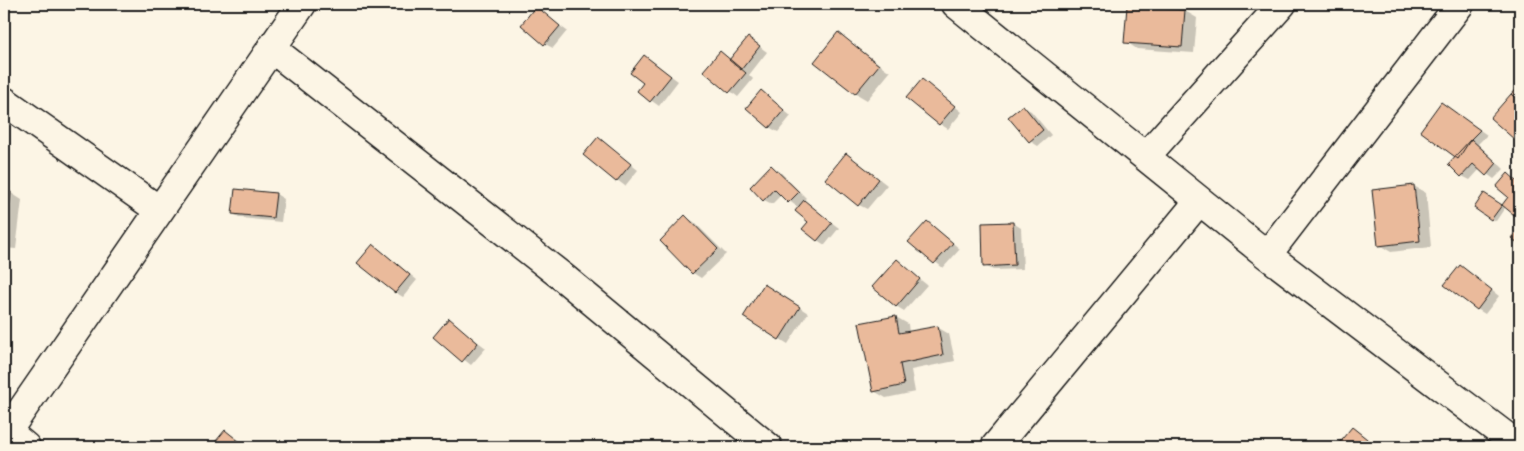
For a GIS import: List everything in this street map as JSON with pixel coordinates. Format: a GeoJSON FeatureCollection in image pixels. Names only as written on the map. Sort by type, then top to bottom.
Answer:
{"type":"FeatureCollection","features":[{"type":"Feature","properties":{"kind":"street"},"geometry":{"type":"LineString","coordinates":[[12,438],[160,210],[302,4]]}},
{"type":"Feature","properties":{"kind":"street"},"geometry":{"type":"LineString","coordinates":[[956,4],[1267,255],[1520,447]]}},
{"type":"Feature","properties":{"kind":"street"},"geometry":{"type":"LineString","coordinates":[[1146,156],[1282,4]]}},
{"type":"Feature","properties":{"kind":"street"},"geometry":{"type":"LineString","coordinates":[[1267,255],[1460,4]]}},
{"type":"Feature","properties":{"kind":"street"},"geometry":{"type":"LineString","coordinates":[[271,48],[564,278],[768,447]]}},
{"type":"Feature","properties":{"kind":"street"},"geometry":{"type":"LineString","coordinates":[[4,101],[160,210]]}},
{"type":"Feature","properties":{"kind":"street"},"geometry":{"type":"LineString","coordinates":[[996,447],[1199,201]]}},
{"type":"Feature","properties":{"kind":"building"},"geometry":{"type":"Polygon","coordinates":[[[536,6],[560,26],[544,45],[521,25],[536,6]]]}},
{"type":"Feature","properties":{"kind":"building"},"geometry":{"type":"Polygon","coordinates":[[[1127,6],[1185,10],[1182,47],[1124,43],[1127,6]]]}},
{"type":"Feature","properties":{"kind":"building"},"geometry":{"type":"Polygon","coordinates":[[[838,32],[879,65],[855,94],[814,62],[838,32]]]}},
{"type":"Feature","properties":{"kind":"building"},"geometry":{"type":"Polygon","coordinates":[[[748,37],[760,46],[741,70],[729,60],[748,37]]]}},
{"type":"Feature","properties":{"kind":"building"},"geometry":{"type":"Polygon","coordinates":[[[720,51],[746,73],[729,93],[703,71],[720,51]]]}},
{"type":"Feature","properties":{"kind":"building"},"geometry":{"type":"Polygon","coordinates":[[[644,55],[671,76],[650,102],[637,91],[643,83],[630,73],[644,55]]]}},
{"type":"Feature","properties":{"kind":"building"},"geometry":{"type":"Polygon","coordinates":[[[922,79],[955,106],[939,125],[906,98],[922,79]]]}},
{"type":"Feature","properties":{"kind":"building"},"geometry":{"type":"Polygon","coordinates":[[[1520,84],[1520,102],[1511,94],[1520,84]]]}},
{"type":"Feature","properties":{"kind":"building"},"geometry":{"type":"Polygon","coordinates":[[[761,90],[784,110],[769,128],[746,108],[761,90]]]}},
{"type":"Feature","properties":{"kind":"building"},"geometry":{"type":"Polygon","coordinates":[[[1511,94],[1520,102],[1520,133],[1515,140],[1490,118],[1511,94]]]}},
{"type":"Feature","properties":{"kind":"building"},"geometry":{"type":"Polygon","coordinates":[[[1441,102],[1480,130],[1471,139],[1458,159],[1420,131],[1441,102]]]}},
{"type":"Feature","properties":{"kind":"building"},"geometry":{"type":"Polygon","coordinates":[[[1023,105],[1043,130],[1029,142],[1008,117],[1023,105]]]}},
{"type":"Feature","properties":{"kind":"building"},"geometry":{"type":"Polygon","coordinates":[[[598,137],[631,164],[616,182],[583,155],[598,137]]]}},
{"type":"Feature","properties":{"kind":"building"},"geometry":{"type":"Polygon","coordinates":[[[1471,139],[1497,163],[1486,176],[1473,164],[1461,177],[1448,164],[1471,139]]]}},
{"type":"Feature","properties":{"kind":"building"},"geometry":{"type":"Polygon","coordinates":[[[846,153],[879,179],[858,206],[825,179],[846,153]]]}},
{"type":"Feature","properties":{"kind":"building"},"geometry":{"type":"Polygon","coordinates":[[[771,165],[799,192],[788,203],[774,189],[763,201],[750,187],[771,165]]]}},
{"type":"Feature","properties":{"kind":"building"},"geometry":{"type":"Polygon","coordinates":[[[1508,173],[1520,184],[1519,219],[1502,205],[1508,197],[1496,187],[1508,173]]]}},
{"type":"Feature","properties":{"kind":"building"},"geometry":{"type":"Polygon","coordinates":[[[1414,185],[1420,241],[1378,246],[1372,190],[1414,185]]]}},
{"type":"Feature","properties":{"kind":"building"},"geometry":{"type":"Polygon","coordinates":[[[235,189],[276,193],[273,218],[232,214],[235,189]]]}},
{"type":"Feature","properties":{"kind":"building"},"geometry":{"type":"Polygon","coordinates":[[[4,191],[11,192],[5,243],[4,243],[4,191]]]}},
{"type":"Feature","properties":{"kind":"building"},"geometry":{"type":"Polygon","coordinates":[[[1484,193],[1502,205],[1491,220],[1474,208],[1484,193]]]}},
{"type":"Feature","properties":{"kind":"building"},"geometry":{"type":"Polygon","coordinates":[[[804,200],[832,223],[817,241],[802,229],[808,222],[795,211],[804,200]]]}},
{"type":"Feature","properties":{"kind":"building"},"geometry":{"type":"Polygon","coordinates":[[[685,215],[718,249],[692,274],[660,241],[685,215]]]}},
{"type":"Feature","properties":{"kind":"building"},"geometry":{"type":"Polygon","coordinates":[[[927,221],[953,243],[934,264],[908,242],[927,221]]]}},
{"type":"Feature","properties":{"kind":"building"},"geometry":{"type":"Polygon","coordinates":[[[1013,222],[1015,265],[983,267],[982,223],[1013,222]]]}},
{"type":"Feature","properties":{"kind":"building"},"geometry":{"type":"Polygon","coordinates":[[[1520,227],[1520,246],[1511,238],[1520,227]]]}},
{"type":"Feature","properties":{"kind":"building"},"geometry":{"type":"Polygon","coordinates":[[[373,244],[410,275],[395,293],[357,263],[373,244]]]}},
{"type":"Feature","properties":{"kind":"building"},"geometry":{"type":"Polygon","coordinates":[[[897,259],[920,279],[896,307],[872,287],[897,259]]]}},
{"type":"Feature","properties":{"kind":"building"},"geometry":{"type":"Polygon","coordinates":[[[1460,265],[1492,290],[1477,310],[1444,285],[1460,265]]]}},
{"type":"Feature","properties":{"kind":"building"},"geometry":{"type":"Polygon","coordinates":[[[764,284],[800,307],[779,340],[743,317],[764,284]]]}},
{"type":"Feature","properties":{"kind":"building"},"geometry":{"type":"Polygon","coordinates":[[[896,316],[899,333],[938,326],[943,355],[900,364],[904,385],[873,392],[859,323],[896,316]]]}},
{"type":"Feature","properties":{"kind":"building"},"geometry":{"type":"Polygon","coordinates":[[[449,318],[478,343],[462,362],[433,337],[449,318]]]}},
{"type":"Feature","properties":{"kind":"building"},"geometry":{"type":"Polygon","coordinates":[[[1352,427],[1377,447],[1342,447],[1338,444],[1352,427]]]}},
{"type":"Feature","properties":{"kind":"building"},"geometry":{"type":"Polygon","coordinates":[[[225,430],[246,447],[211,447],[225,430]]]}}]}
